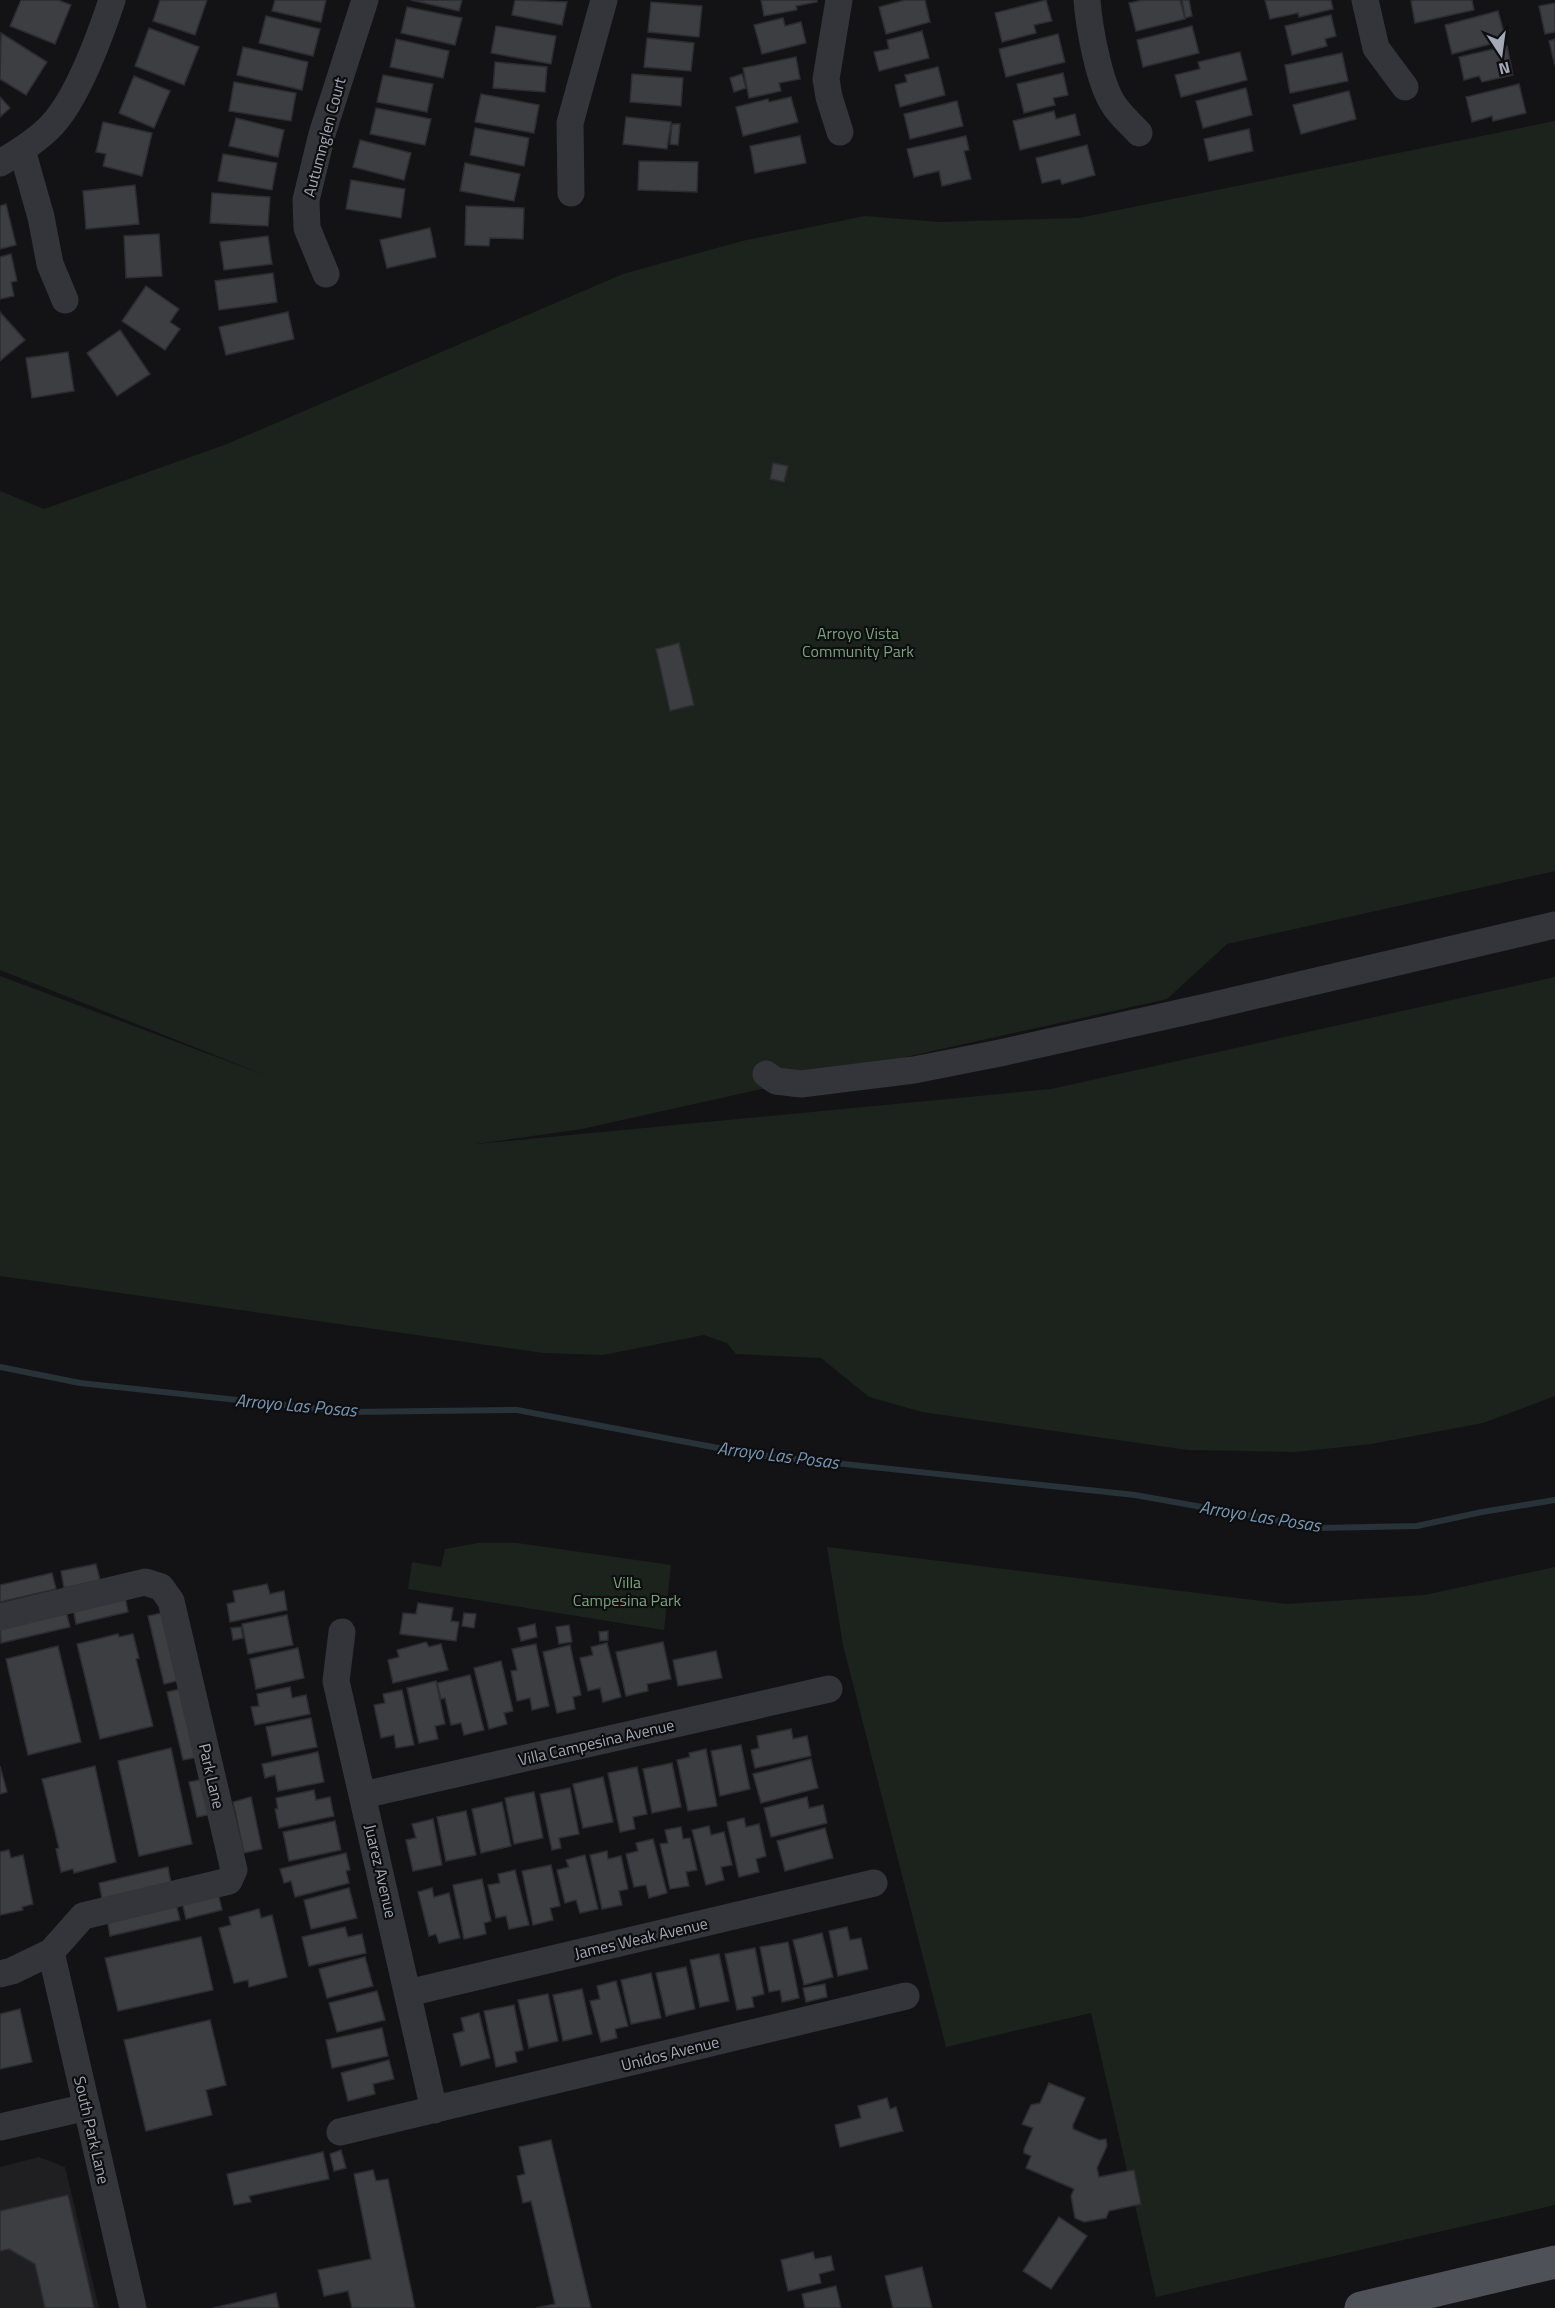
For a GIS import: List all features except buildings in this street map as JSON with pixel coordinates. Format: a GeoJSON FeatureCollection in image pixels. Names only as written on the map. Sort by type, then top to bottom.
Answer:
{"type":"FeatureCollection","features":[{"type":"Feature","properties":{"kind":"main road"},"geometry":{"type":"LineString","coordinates":[[1361,2308],[1555,2262]]}},
{"type":"Feature","properties":{"kind":"street"},"geometry":{"type":"LineString","coordinates":[[65,300],[51,264],[41,217],[11,156],[50,128],[71,96],[86,67],[112,0]]}},
{"type":"Feature","properties":{"kind":"street","name":"Autumnglen Court"},"geometry":{"type":"LineString","coordinates":[[326,274],[307,228],[306,200],[322,134],[365,0]]}},
{"type":"Feature","properties":{"kind":"street"},"geometry":{"type":"LineString","coordinates":[[571,193],[570,123],[604,0]]}},
{"type":"Feature","properties":{"kind":"street"},"geometry":{"type":"LineString","coordinates":[[839,0],[826,79],[840,132]]}},
{"type":"Feature","properties":{"kind":"street"},"geometry":{"type":"LineString","coordinates":[[1087,0],[1088,19],[1107,92],[1114,106],[1139,133]]}},
{"type":"Feature","properties":{"kind":"street"},"geometry":{"type":"LineString","coordinates":[[1365,0],[1376,48],[1405,87]]}},
{"type":"Feature","properties":{"kind":"street"},"geometry":{"type":"LineString","coordinates":[[766,1074],[776,1082],[801,1084],[914,1070],[1183,1012],[1555,925]]}},
{"type":"Feature","properties":{"kind":"street","name":"Park Lane"},"geometry":{"type":"LineString","coordinates":[[0,1617],[145,1582],[161,1587],[171,1601],[234,1870],[229,1881],[83,1916],[51,1952],[12,1971],[0,1974]]}},
{"type":"Feature","properties":{"kind":"street","name":"Juarez Avenue"},"geometry":{"type":"LineString","coordinates":[[342,1632],[336,1680],[434,2110]]}},
{"type":"Feature","properties":{"kind":"street","name":"Villa Campesina Avenue"},"geometry":{"type":"LineString","coordinates":[[363,1795],[829,1689]]}},
{"type":"Feature","properties":{"kind":"street","name":"James Weak Avenue"},"geometry":{"type":"LineString","coordinates":[[408,1993],[874,1884]]}},
{"type":"Feature","properties":{"kind":"street","name":"South Park Lane"},"geometry":{"type":"LineString","coordinates":[[51,1952],[133,2308]]}},
{"type":"Feature","properties":{"kind":"street","name":"Unidos Avenue"},"geometry":{"type":"LineString","coordinates":[[340,2132],[906,1996]]}},
{"type":"Feature","properties":{"kind":"street"},"geometry":{"type":"LineString","coordinates":[[0,2127],[87,2107]]}},
{"type":"Feature","properties":{"kind":"shaded area"},"geometry":{"type":"Polygon","coordinates":[[[39,2157],[65,2167],[99,2308],[0,2308],[0,2167],[39,2157]]]}},
{"type":"Feature","properties":{"kind":"green space","name":"Arroyo Vista Community Park"},"geometry":{"type":"Polygon","coordinates":[[[1555,121],[1555,871],[1227,944],[1167,999],[582,1129],[476,1144],[1051,1089],[1555,977],[1555,1396],[1483,1423],[1371,1444],[1296,1452],[1188,1450],[922,1412],[869,1397],[821,1358],[736,1354],[727,1343],[704,1335],[603,1355],[544,1353],[0,1276],[0,976],[265,1075],[0,970],[0,491],[44,509],[227,444],[623,274],[742,241],[865,216],[939,222],[1079,218],[1555,121]]]}},
{"type":"Feature","properties":{"kind":"green space","name":"Villa Campesina Park"},"geometry":{"type":"Polygon","coordinates":[[[478,1543],[517,1543],[671,1565],[664,1630],[408,1589],[412,1562],[441,1567],[445,1549],[478,1543]]]}},
{"type":"Feature","properties":{"kind":"green space"},"geometry":{"type":"Polygon","coordinates":[[[827,1547],[1286,1604],[1424,1595],[1555,1567],[1555,2205],[1156,2297],[1091,2013],[946,2047],[843,1645],[827,1547]]]}},
{"type":"Feature","properties":{"kind":"waterway","name":"Arroyo Las Posas"},"geometry":{"type":"LineString","coordinates":[[0,1367],[80,1383],[349,1412],[517,1410],[750,1454],[1135,1495],[1320,1528],[1417,1526],[1555,1500]]}}]}
